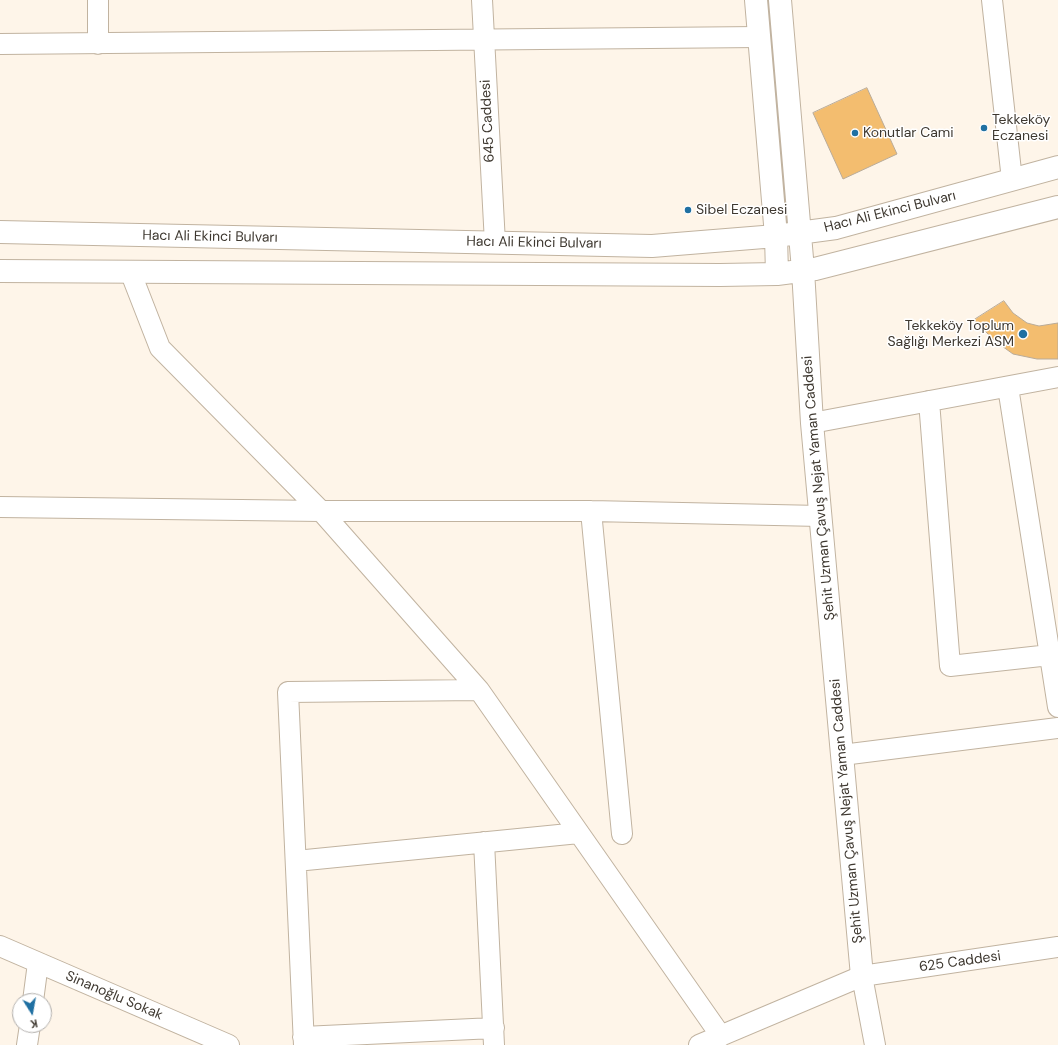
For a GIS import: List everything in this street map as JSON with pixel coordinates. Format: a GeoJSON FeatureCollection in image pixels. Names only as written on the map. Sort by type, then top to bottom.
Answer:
{"type":"FeatureCollection","features":[{"type":"Feature","properties":{"kind":"street"},"geometry":{"type":"LineString","coordinates":[[98,0],[98,44]]}},
{"type":"Feature","properties":{"kind":"street","name":"645 Caddesi"},"geometry":{"type":"LineString","coordinates":[[482,0],[495,243]]}},
{"type":"Feature","properties":{"kind":"street"},"geometry":{"type":"LineString","coordinates":[[756,0],[776,236],[776,274]]}},
{"type":"Feature","properties":{"kind":"street","name":"Şehit Uzman Çavuş Nejat Yaman Caddesi"},"geometry":{"type":"LineString","coordinates":[[780,0],[803,270],[812,423],[862,976]]}},
{"type":"Feature","properties":{"kind":"street"},"geometry":{"type":"LineString","coordinates":[[992,0],[1012,180]]}},
{"type":"Feature","properties":{"kind":"street"},"geometry":{"type":"LineString","coordinates":[[0,44],[484,41],[759,37]]}},
{"type":"Feature","properties":{"kind":"street","name":"Hacı Ali Ekinci Bulvarı"},"geometry":{"type":"LineString","coordinates":[[0,232],[652,246],[776,236],[836,228],[1058,167]]}},
{"type":"Feature","properties":{"kind":"street"},"geometry":{"type":"LineString","coordinates":[[0,271],[712,275],[776,274],[815,269],[1058,207]]}},
{"type":"Feature","properties":{"kind":"street"},"geometry":{"type":"LineString","coordinates":[[130,272],[160,348],[321,512],[479,690],[721,1036]]}},
{"type":"Feature","properties":{"kind":"street"},"geometry":{"type":"LineString","coordinates":[[812,423],[1058,377]]}},
{"type":"Feature","properties":{"kind":"street"},"geometry":{"type":"LineString","coordinates":[[1008,386],[1058,707]]}},
{"type":"Feature","properties":{"kind":"street"},"geometry":{"type":"LineString","coordinates":[[929,401],[950,666],[1050,655]]}},
{"type":"Feature","properties":{"kind":"street"},"geometry":{"type":"LineString","coordinates":[[0,507],[321,512],[591,511],[820,516]]}},
{"type":"Feature","properties":{"kind":"street"},"geometry":{"type":"LineString","coordinates":[[591,511],[622,834]]}},
{"type":"Feature","properties":{"kind":"street"},"geometry":{"type":"LineString","coordinates":[[479,690],[288,692],[303,1041],[494,1037],[484,842]]}},
{"type":"Feature","properties":{"kind":"street"},"geometry":{"type":"LineString","coordinates":[[842,755],[1058,728]]}},
{"type":"Feature","properties":{"kind":"street"},"geometry":{"type":"LineString","coordinates":[[296,861],[579,833]]}},
{"type":"Feature","properties":{"kind":"street","name":"Sinanoğlu Sokak"},"geometry":{"type":"LineString","coordinates":[[0,946],[229,1045]]}},
{"type":"Feature","properties":{"kind":"street","name":"625 Caddesi"},"geometry":{"type":"LineString","coordinates":[[699,1045],[862,976],[1058,947]]}},
{"type":"Feature","properties":{"kind":"street"},"geometry":{"type":"LineString","coordinates":[[34,993],[38,963]]}},
{"type":"Feature","properties":{"kind":"street"},"geometry":{"type":"LineString","coordinates":[[862,976],[875,1045]]}},
{"type":"Feature","properties":{"kind":"street"},"geometry":{"type":"LineString","coordinates":[[27,1045],[29,1033]]}},
{"type":"Feature","properties":{"kind":"building","name":"Konutlar Cami"},"geometry":{"type":"Polygon","coordinates":[[[867,88],[897,154],[843,179],[813,113],[867,88]]]}},
{"type":"Feature","properties":{"kind":"building","name":"Tekkeköy Toplum Sağlığı Merkezi ASM"},"geometry":{"type":"Polygon","coordinates":[[[1004,301],[1013,313],[1027,323],[1039,326],[1058,323],[1058,359],[1037,359],[1013,354],[995,341],[974,320],[1004,301]]]}},
{"type":"Feature","properties":{"kind":"place","name":"Tekkeköy Eczanesi"},"geometry":{"type":"Point","coordinates":[984,128]}},
{"type":"Feature","properties":{"kind":"place","name":"Konutlar Cami"},"geometry":{"type":"Point","coordinates":[855,133]}},
{"type":"Feature","properties":{"kind":"place","name":"Sibel Eczanesi"},"geometry":{"type":"Point","coordinates":[688,210]}},
{"type":"Feature","properties":{"kind":"place","name":"Tekkeköy Toplum Sağlığı Merkezi ASM"},"geometry":{"type":"Point","coordinates":[1023,334]}}]}
